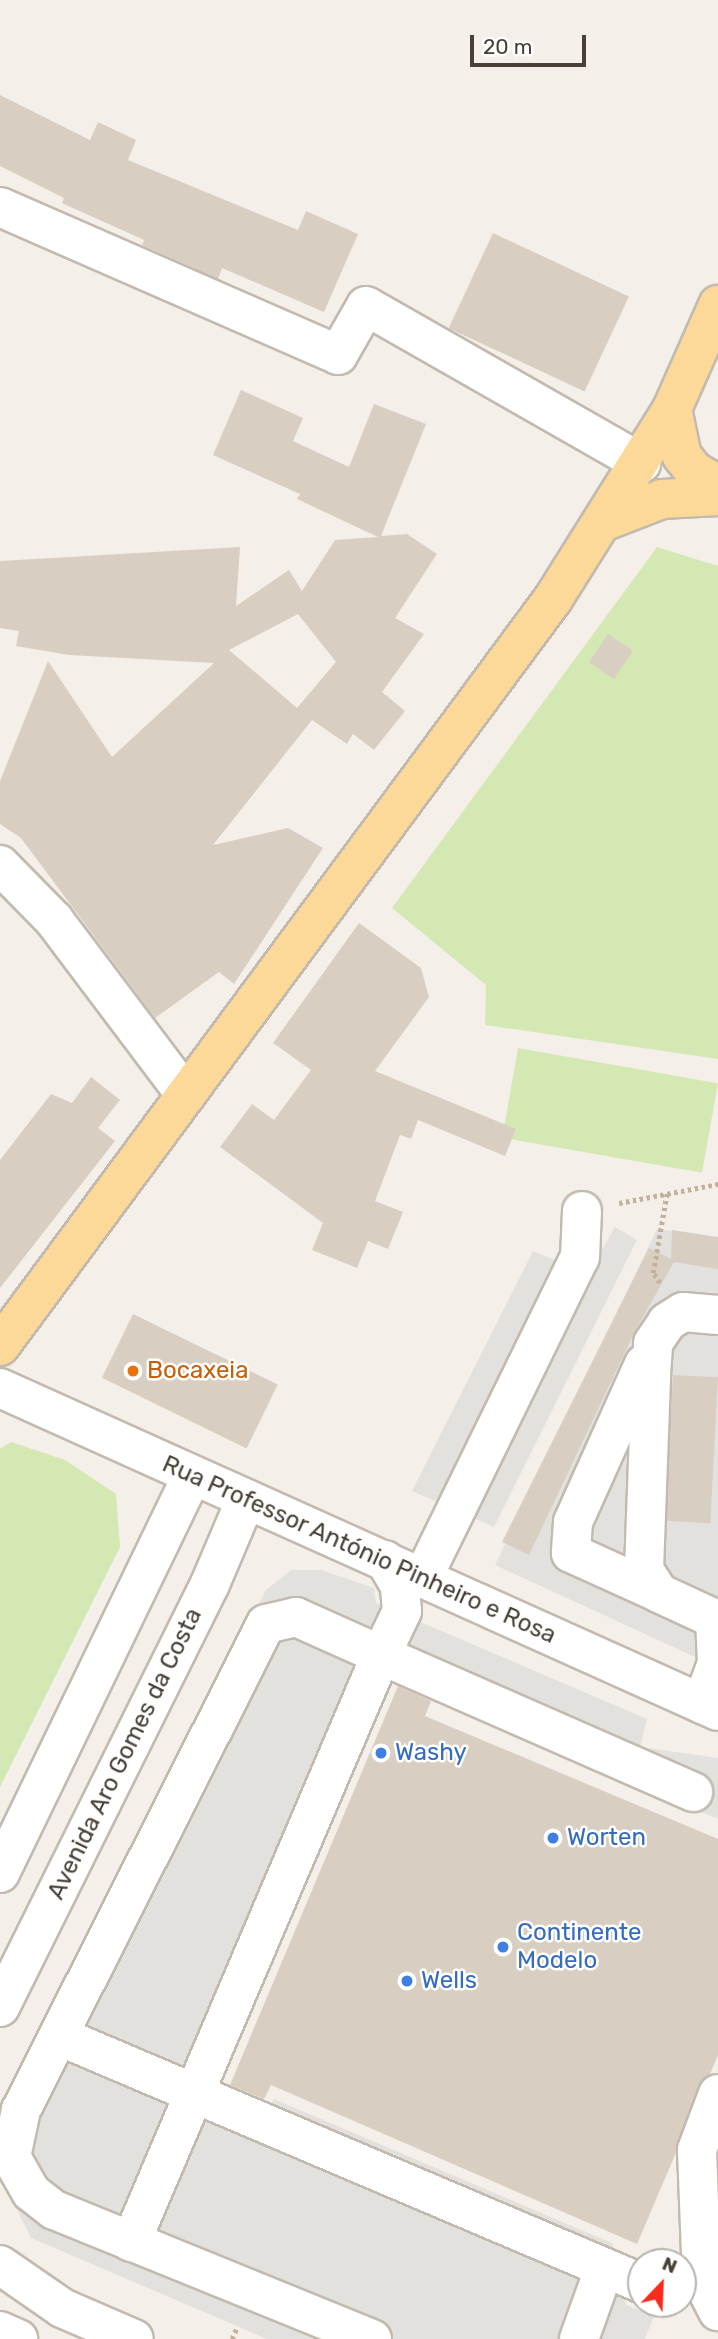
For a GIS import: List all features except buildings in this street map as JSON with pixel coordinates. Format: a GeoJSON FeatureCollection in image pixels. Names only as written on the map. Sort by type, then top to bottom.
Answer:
{"type":"FeatureCollection","features":[{"type":"Feature","properties":{"kind":"main road"},"geometry":{"type":"LineString","coordinates":[[0,1346],[48,1274],[186,1095],[553,598],[605,521],[672,409],[718,305]]}},
{"type":"Feature","properties":{"kind":"main road"},"geometry":{"type":"LineString","coordinates":[[672,409],[682,456],[694,471],[718,485]]}},
{"type":"Feature","properties":{"kind":"main road"},"geometry":{"type":"LineString","coordinates":[[605,521],[662,499],[718,496]]}},
{"type":"Feature","properties":{"kind":"street"},"geometry":{"type":"LineString","coordinates":[[0,207],[338,355],[366,306],[641,463]]}},
{"type":"Feature","properties":{"kind":"street"},"geometry":{"type":"LineString","coordinates":[[0,865],[54,920],[186,1095]]}},
{"type":"Feature","properties":{"kind":"street"},"geometry":{"type":"LineString","coordinates":[[423,1577],[580,1256],[582,1211]]}},
{"type":"Feature","properties":{"kind":"street"},"geometry":{"type":"LineString","coordinates":[[700,1314],[667,1322],[653,1343],[573,1522],[571,1553],[717,1620],[713,1717]]}},
{"type":"Feature","properties":{"kind":"street"},"geometry":{"type":"LineString","coordinates":[[653,1343],[644,1570],[659,1593]]}},
{"type":"Feature","properties":{"kind":"street","name":"Rua Professor António Pinheiro e Rosa"},"geometry":{"type":"LineString","coordinates":[[0,1388],[630,1671],[713,1717]]}},
{"type":"Feature","properties":{"kind":"street"},"geometry":{"type":"LineString","coordinates":[[0,1873],[192,1475]]}},
{"type":"Feature","properties":{"kind":"street","name":"Avenida Aro Gomes da Costa"},"geometry":{"type":"LineString","coordinates":[[0,2007],[210,1584],[246,1499]]}},
{"type":"Feature","properties":{"kind":"street"},"geometry":{"type":"LineString","coordinates":[[131,2242],[402,1611],[400,1586],[385,1560]]}},
{"type":"Feature","properties":{"kind":"street"},"geometry":{"type":"LineString","coordinates":[[372,2339],[54,2210],[31,2192],[11,2157],[21,2110],[266,1624],[296,1617],[693,1792]]}},
{"type":"Feature","properties":{"kind":"street"},"geometry":{"type":"LineString","coordinates":[[59,2036],[627,2278]]}},
{"type":"Feature","properties":{"kind":"street"},"geometry":{"type":"LineString","coordinates":[[718,2094],[696,2150],[702,2280],[718,2312]]}},
{"type":"Feature","properties":{"kind":"street"},"geometry":{"type":"LineString","coordinates":[[0,2265],[62,2308],[134,2339]]}},
{"type":"Feature","properties":{"kind":"street"},"geometry":{"type":"LineString","coordinates":[[579,2339],[604,2269]]}},
{"type":"Feature","properties":{"kind":"street"},"geometry":{"type":"LineString","coordinates":[[697,2305],[718,2312]]}},
{"type":"Feature","properties":{"kind":"street"},"geometry":{"type":"LineString","coordinates":[[709,2339],[718,2320]]}},
{"type":"Feature","properties":{"kind":"street"},"geometry":{"type":"LineString","coordinates":[[0,2331],[18,2339]]}},
{"type":"Feature","properties":{"kind":"path"},"geometry":{"type":"LineString","coordinates":[[582,1211],[718,1184]]}},
{"type":"Feature","properties":{"kind":"path"},"geometry":{"type":"LineString","coordinates":[[667,1192],[653,1273],[700,1314]]}},
{"type":"Feature","properties":{"kind":"path"},"geometry":{"type":"LineString","coordinates":[[232,2339],[240,2321]]}},
{"type":"Feature","properties":{"kind":"green space"},"geometry":{"type":"Polygon","coordinates":[[[657,547],[718,566],[718,1059],[485,1025],[486,985],[392,908],[657,547]]]}},
{"type":"Feature","properties":{"kind":"green space"},"geometry":{"type":"Polygon","coordinates":[[[518,1048],[718,1083],[702,1173],[502,1138],[518,1048]]]}},
{"type":"Feature","properties":{"kind":"green space"},"geometry":{"type":"Polygon","coordinates":[[[11,1442],[65,1460],[116,1494],[120,1547],[0,1787],[0,1449],[11,1442]]]}},
{"type":"Feature","properties":{"kind":"shaded area"},"geometry":{"type":"Polygon","coordinates":[[[615,1227],[637,1240],[494,1527],[412,1491],[533,1251],[588,1274],[615,1227]]]}},
{"type":"Feature","properties":{"kind":"shaded area"},"geometry":{"type":"Polygon","coordinates":[[[657,1229],[718,1238],[718,1663],[695,1657],[495,1565],[657,1229]]]}},
{"type":"Feature","properties":{"kind":"shaded area"},"geometry":{"type":"Polygon","coordinates":[[[291,1570],[321,1570],[374,1588],[376,1603],[647,1719],[640,1747],[718,1758],[718,1819],[357,1664],[175,2102],[256,2133],[274,2099],[612,2243],[627,2305],[627,2318],[653,2318],[645,2339],[267,2339],[31,2238],[0,2175],[0,2109],[266,1590],[291,1570]]]}},
{"type":"Feature","properties":{"kind":"place","name":"Bocaxeia"},"geometry":{"type":"Point","coordinates":[133,1371]}},
{"type":"Feature","properties":{"kind":"place","name":"Washy"},"geometry":{"type":"Point","coordinates":[381,1753]}},
{"type":"Feature","properties":{"kind":"place","name":"Worten"},"geometry":{"type":"Point","coordinates":[553,1838]}},
{"type":"Feature","properties":{"kind":"place","name":"Continente Modelo"},"geometry":{"type":"Point","coordinates":[503,1947]}},
{"type":"Feature","properties":{"kind":"place","name":"Wells"},"geometry":{"type":"Point","coordinates":[407,1981]}}]}
